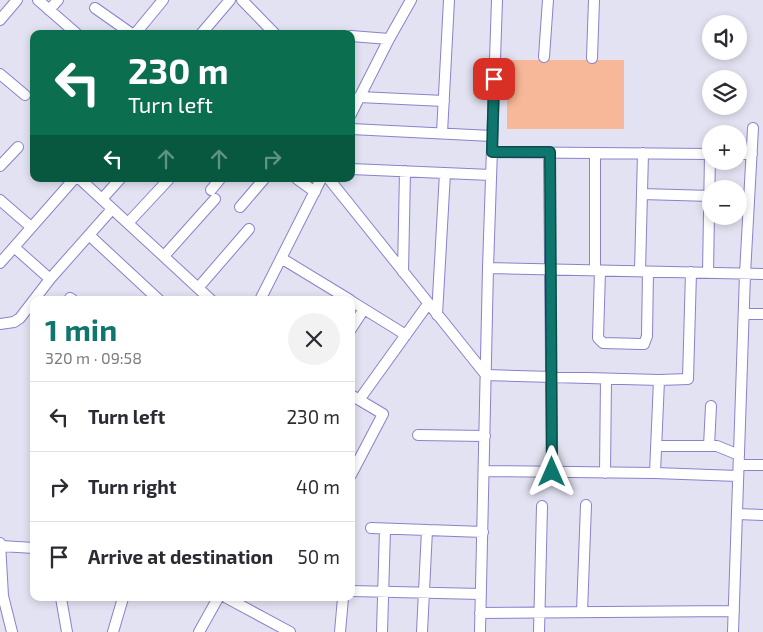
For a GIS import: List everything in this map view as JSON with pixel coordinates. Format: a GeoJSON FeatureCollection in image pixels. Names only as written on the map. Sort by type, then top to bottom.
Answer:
{"type":"FeatureCollection","features":[{"type":"Feature","properties":{"kind":"street"},"geometry":{"type":"LineString","coordinates":[[0,20],[17,0]]}},
{"type":"Feature","properties":{"kind":"street"},"geometry":{"type":"LineString","coordinates":[[38,0],[72,30]]}},
{"type":"Feature","properties":{"kind":"street"},"geometry":{"type":"LineString","coordinates":[[49,10],[58,0]]}},
{"type":"Feature","properties":{"kind":"street"},"geometry":{"type":"LineString","coordinates":[[204,30],[230,0]]}},
{"type":"Feature","properties":{"kind":"street"},"geometry":{"type":"LineString","coordinates":[[242,0],[270,30]]}},
{"type":"Feature","properties":{"kind":"street"},"geometry":{"type":"LineString","coordinates":[[355,104],[411,0]]}},
{"type":"Feature","properties":{"kind":"street"},"geometry":{"type":"LineString","coordinates":[[442,133],[448,0]]}},
{"type":"Feature","properties":{"kind":"street"},"geometry":{"type":"LineString","coordinates":[[480,632],[488,268],[497,0]]}},
{"type":"Feature","properties":{"kind":"street"},"geometry":{"type":"LineString","coordinates":[[544,57],[548,0]]}},
{"type":"Feature","properties":{"kind":"street"},"geometry":{"type":"LineString","coordinates":[[592,58],[594,0]]}},
{"type":"Feature","properties":{"kind":"street"},"geometry":{"type":"LineString","coordinates":[[137,30],[159,2]]}},
{"type":"Feature","properties":{"kind":"street"},"geometry":{"type":"LineString","coordinates":[[95,8],[128,30]]}},
{"type":"Feature","properties":{"kind":"street"},"geometry":{"type":"LineString","coordinates":[[355,36],[389,39]]}},
{"type":"Feature","properties":{"kind":"street"},"geometry":{"type":"LineString","coordinates":[[2,79],[25,95]]}},
{"type":"Feature","properties":{"kind":"street"},"geometry":{"type":"LineString","coordinates":[[360,97],[444,101]]}},
{"type":"Feature","properties":{"kind":"street"},"geometry":{"type":"LineString","coordinates":[[733,632],[745,274],[753,128]]}},
{"type":"Feature","properties":{"kind":"street"},"geometry":{"type":"LineString","coordinates":[[355,129],[492,136]]}},
{"type":"Feature","properties":{"kind":"street"},"geometry":{"type":"LineString","coordinates":[[0,166],[18,147]]}},
{"type":"Feature","properties":{"kind":"street"},"geometry":{"type":"LineString","coordinates":[[492,152],[702,154]]}},
{"type":"Feature","properties":{"kind":"street"},"geometry":{"type":"LineString","coordinates":[[550,152],[552,472]]}},
{"type":"Feature","properties":{"kind":"street"},"geometry":{"type":"LineString","coordinates":[[595,153],[598,338],[603,342],[644,344],[647,336],[642,194],[643,153]]}},
{"type":"Feature","properties":{"kind":"street"},"geometry":{"type":"LineString","coordinates":[[747,154],[752,154]]}},
{"type":"Feature","properties":{"kind":"street"},"geometry":{"type":"LineString","coordinates":[[355,169],[491,175]]}},
{"type":"Feature","properties":{"kind":"street"},"geometry":{"type":"LineString","coordinates":[[403,272],[405,171]]}},
{"type":"Feature","properties":{"kind":"street"},"geometry":{"type":"LineString","coordinates":[[437,315],[445,173]]}},
{"type":"Feature","properties":{"kind":"street"},"geometry":{"type":"LineString","coordinates":[[0,263],[71,182]]}},
{"type":"Feature","properties":{"kind":"street"},"geometry":{"type":"LineString","coordinates":[[76,182],[102,199],[207,296]]}},
{"type":"Feature","properties":{"kind":"street"},"geometry":{"type":"LineString","coordinates":[[102,199],[117,182]]}},
{"type":"Feature","properties":{"kind":"street"},"geometry":{"type":"LineString","coordinates":[[128,223],[166,182]]}},
{"type":"Feature","properties":{"kind":"street"},"geometry":{"type":"LineString","coordinates":[[164,256],[213,194],[219,182]]}},
{"type":"Feature","properties":{"kind":"street"},"geometry":{"type":"LineString","coordinates":[[240,207],[261,182]]}},
{"type":"Feature","properties":{"kind":"street"},"geometry":{"type":"LineString","coordinates":[[302,182],[315,192]]}},
{"type":"Feature","properties":{"kind":"street"},"geometry":{"type":"LineString","coordinates":[[262,296],[320,182]]}},
{"type":"Feature","properties":{"kind":"street"},"geometry":{"type":"LineString","coordinates":[[331,182],[486,375],[685,381],[689,377],[691,272]]}},
{"type":"Feature","properties":{"kind":"street"},"geometry":{"type":"LineString","coordinates":[[642,194],[702,196]]}},
{"type":"Feature","properties":{"kind":"street"},"geometry":{"type":"LineString","coordinates":[[0,200],[31,227]]}},
{"type":"Feature","properties":{"kind":"street"},"geometry":{"type":"LineString","coordinates":[[37,296],[112,209]]}},
{"type":"Feature","properties":{"kind":"street"},"geometry":{"type":"LineString","coordinates":[[708,273],[709,225]]}},
{"type":"Feature","properties":{"kind":"street"},"geometry":{"type":"LineString","coordinates":[[198,288],[249,229]]}},
{"type":"Feature","properties":{"kind":"street"},"geometry":{"type":"LineString","coordinates":[[89,235],[155,296]]}},
{"type":"Feature","properties":{"kind":"street"},"geometry":{"type":"LineString","coordinates":[[14,247],[50,280]]}},
{"type":"Feature","properties":{"kind":"street"},"geometry":{"type":"LineString","coordinates":[[281,258],[343,296]]}},
{"type":"Feature","properties":{"kind":"street"},"geometry":{"type":"LineString","coordinates":[[488,268],[763,274]]}},
{"type":"Feature","properties":{"kind":"street"},"geometry":{"type":"LineString","coordinates":[[355,303],[406,335]]}},
{"type":"Feature","properties":{"kind":"street"},"geometry":{"type":"LineString","coordinates":[[355,467],[383,414],[355,397],[406,335],[428,304]]}},
{"type":"Feature","properties":{"kind":"street"},"geometry":{"type":"LineString","coordinates":[[0,324],[14,322],[20,318],[30,305]]}},
{"type":"Feature","properties":{"kind":"street"},"geometry":{"type":"LineString","coordinates":[[355,323],[364,309]]}},
{"type":"Feature","properties":{"kind":"street"},"geometry":{"type":"LineString","coordinates":[[744,314],[763,314]]}},
{"type":"Feature","properties":{"kind":"street"},"geometry":{"type":"LineString","coordinates":[[605,472],[606,379]]}},
{"type":"Feature","properties":{"kind":"street"},"geometry":{"type":"LineString","coordinates":[[655,473],[659,380]]}},
{"type":"Feature","properties":{"kind":"street"},"geometry":{"type":"LineString","coordinates":[[709,446],[711,406]]}},
{"type":"Feature","properties":{"kind":"street"},"geometry":{"type":"LineString","coordinates":[[418,435],[485,436]]}},
{"type":"Feature","properties":{"kind":"street"},"geometry":{"type":"LineString","coordinates":[[656,446],[720,447],[739,460],[763,465]]}},
{"type":"Feature","properties":{"kind":"street"},"geometry":{"type":"LineString","coordinates":[[485,471],[738,476]]}},
{"type":"Feature","properties":{"kind":"street"},"geometry":{"type":"LineString","coordinates":[[582,612],[586,505]]}},
{"type":"Feature","properties":{"kind":"street"},"geometry":{"type":"LineString","coordinates":[[539,632],[542,506]]}},
{"type":"Feature","properties":{"kind":"street"},"geometry":{"type":"LineString","coordinates":[[737,514],[763,515]]}},
{"type":"Feature","properties":{"kind":"street"},"geometry":{"type":"LineString","coordinates":[[371,528],[483,532]]}},
{"type":"Feature","properties":{"kind":"street"},"geometry":{"type":"LineString","coordinates":[[382,632],[385,529]]}},
{"type":"Feature","properties":{"kind":"street"},"geometry":{"type":"LineString","coordinates":[[422,632],[427,530]]}},
{"type":"Feature","properties":{"kind":"street"},"geometry":{"type":"LineString","coordinates":[[12,632],[3,596],[0,545],[30,548]]}},
{"type":"Feature","properties":{"kind":"street"},"geometry":{"type":"LineString","coordinates":[[355,591],[481,594]]}},
{"type":"Feature","properties":{"kind":"street"},"geometry":{"type":"LineString","coordinates":[[0,610],[3,596]]}},
{"type":"Feature","properties":{"kind":"street"},"geometry":{"type":"LineString","coordinates":[[62,601],[67,632]]}},
{"type":"Feature","properties":{"kind":"street"},"geometry":{"type":"LineString","coordinates":[[113,632],[122,601]]}},
{"type":"Feature","properties":{"kind":"street"},"geometry":{"type":"LineString","coordinates":[[199,632],[216,601]]}},
{"type":"Feature","properties":{"kind":"street"},"geometry":{"type":"LineString","coordinates":[[232,601],[274,628],[290,632]]}},
{"type":"Feature","properties":{"kind":"street"},"geometry":{"type":"LineString","coordinates":[[340,632],[343,601]]}},
{"type":"Feature","properties":{"kind":"street"},"geometry":{"type":"LineString","coordinates":[[480,613],[734,611]]}},
{"type":"Feature","properties":{"kind":"shaded area"},"geometry":{"type":"Polygon","coordinates":[[[507,60],[624,60],[624,129],[507,129],[507,60]]]}},
{"type":"Feature","properties":{"kind":"route"},"geometry":{"type":"LineString","coordinates":[[494,79],[492,152],[550,152],[552,472]]}}]}
